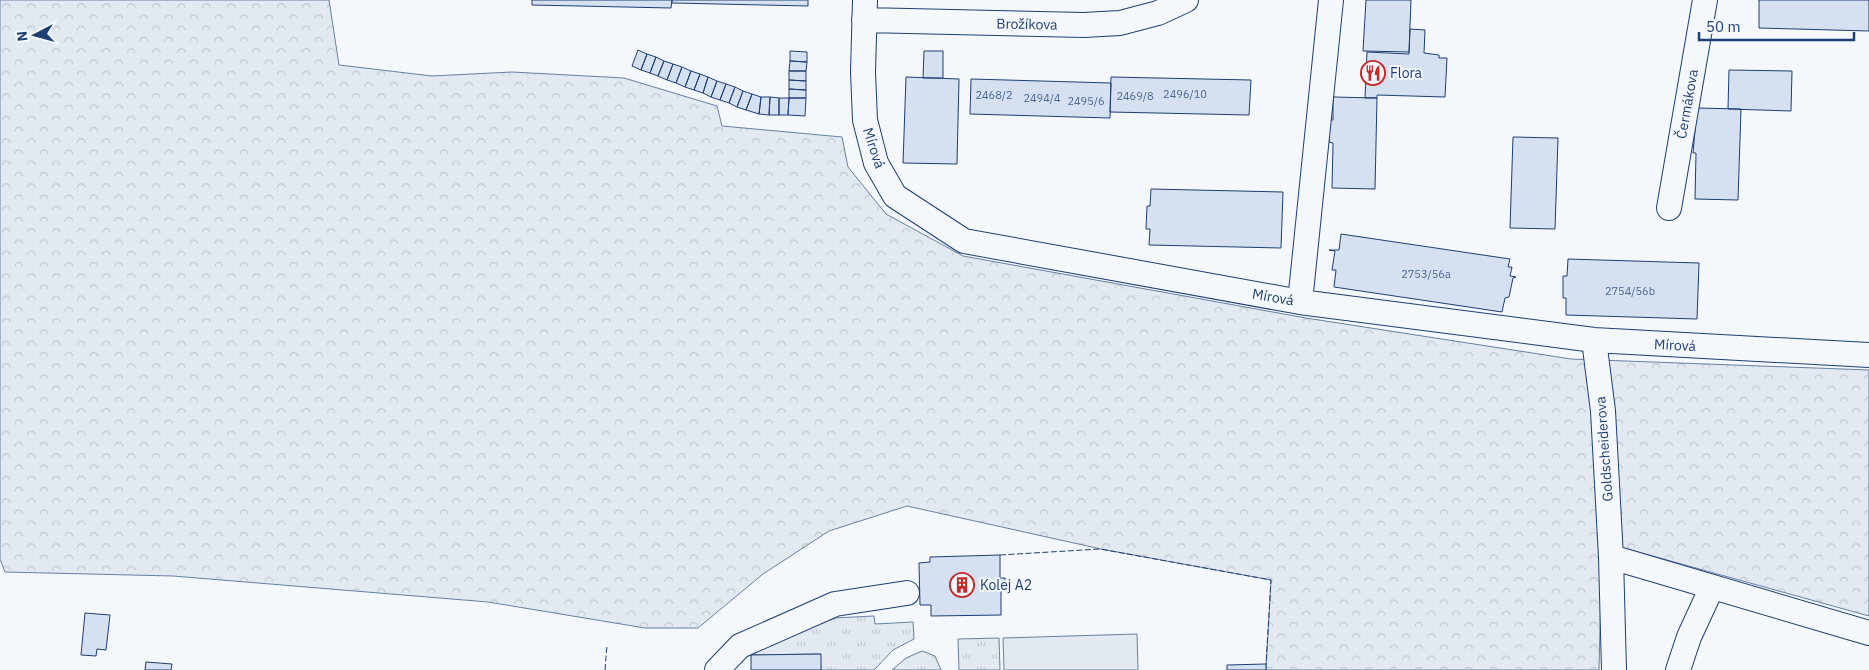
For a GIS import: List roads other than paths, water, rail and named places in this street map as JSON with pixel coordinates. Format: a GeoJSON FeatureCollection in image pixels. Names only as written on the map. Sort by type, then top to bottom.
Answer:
{"type":"FeatureCollection","features":[{"type":"Feature","properties":{"kind":"street","name":"Brožíkova"},"geometry":{"type":"LineString","coordinates":[[865,10],[1084,25],[1120,23],[1158,13],[1186,0]]}},
{"type":"Feature","properties":{"kind":"street"},"geometry":{"type":"LineString","coordinates":[[1300,302],[1331,0]]}},
{"type":"Feature","properties":{"kind":"street","name":"Čermákova"},"geometry":{"type":"LineString","coordinates":[[1669,208],[1705,0]]}},
{"type":"Feature","properties":{"kind":"street","name":"Mírová"},"geometry":{"type":"LineString","coordinates":[[865,10],[866,120],[876,163],[895,196],[964,241],[1300,302],[1594,340],[1869,355]]}},
{"type":"Feature","properties":{"kind":"street","name":"Goldscheiderova"},"geometry":{"type":"LineString","coordinates":[[1594,340],[1603,411],[1611,557],[1614,670]]}},
{"type":"Feature","properties":{"kind":"street"},"geometry":{"type":"LineString","coordinates":[[1611,557],[1869,633]]}},
{"type":"Feature","properties":{"kind":"street"},"geometry":{"type":"LineString","coordinates":[[1678,670],[1689,637],[1712,587]]}},
{"type":"Feature","properties":{"kind":"street"},"geometry":{"type":"LineString","coordinates":[[717,670],[740,646],[835,604],[906,593]]}},
{"type":"Feature","properties":{"kind":"place","name":"Flora"},"geometry":{"type":"Point","coordinates":[1373,73]}},
{"type":"Feature","properties":{"kind":"place","name":"Kolej A2"},"geometry":{"type":"Point","coordinates":[962,585]}}]}
